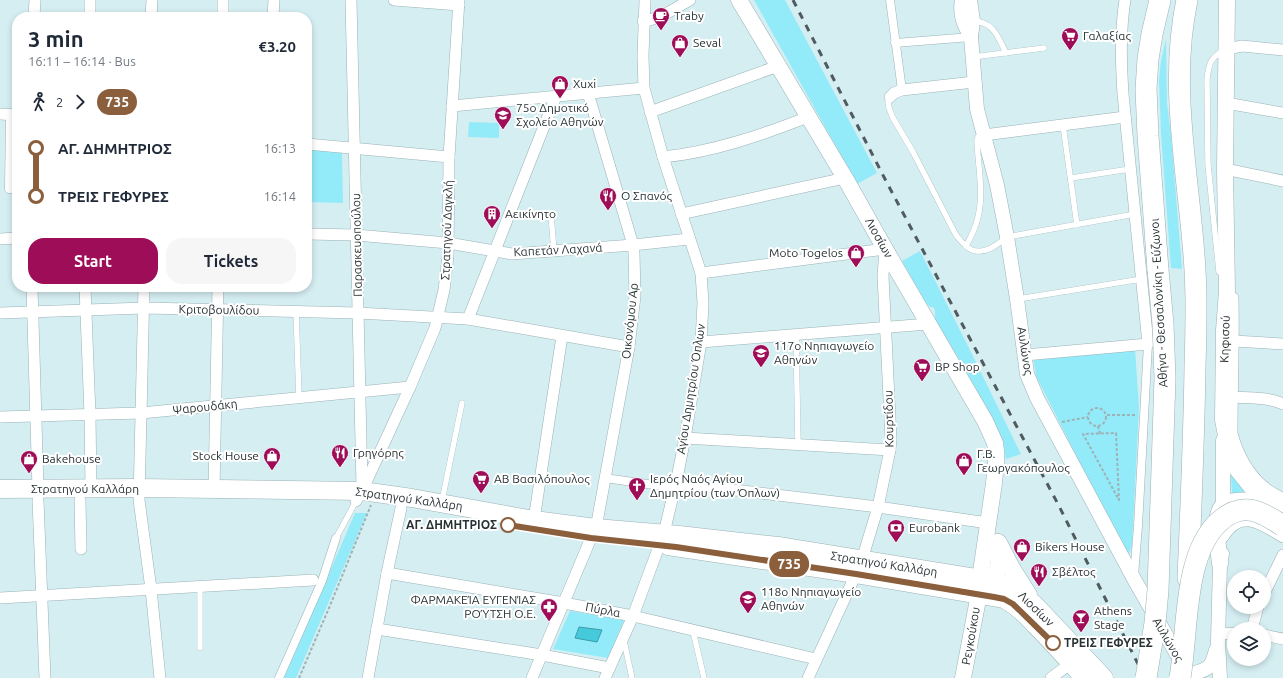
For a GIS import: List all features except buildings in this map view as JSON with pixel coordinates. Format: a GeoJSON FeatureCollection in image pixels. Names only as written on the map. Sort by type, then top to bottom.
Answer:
{"type":"FeatureCollection","features":[{"type":"Feature","properties":{"kind":"highway"},"geometry":{"type":"LineString","coordinates":[[1152,34],[1153,0]]}},
{"type":"Feature","properties":{"kind":"highway","name":"Αθήνα - Θεσσαλονίκη - Εύζωνοι"},"geometry":{"type":"LineString","coordinates":[[1146,678],[1155,623],[1158,590],[1165,378],[1163,324],[1150,275],[1146,90],[1148,59],[1160,0]]}},
{"type":"Feature","properties":{"kind":"highway"},"geometry":{"type":"LineString","coordinates":[[1186,677],[1185,642],[1195,394],[1196,321],[1195,270],[1180,102],[1179,62],[1187,0]]}},
{"type":"Feature","properties":{"kind":"highway"},"geometry":{"type":"LineString","coordinates":[[1181,41],[1196,0]]}},
{"type":"Feature","properties":{"kind":"highway"},"geometry":{"type":"LineString","coordinates":[[1187,604],[1197,557],[1200,548],[1211,530],[1226,516],[1236,511],[1250,510],[1268,516],[1281,511]]}},
{"type":"Feature","properties":{"kind":"main road","name":"Λιοσίων"},"geometry":{"type":"LineString","coordinates":[[739,0],[845,178],[884,249],[991,434],[996,451],[994,483],[988,523],[984,585]]}},
{"type":"Feature","properties":{"kind":"main road","name":"Κηφισού"},"geometry":{"type":"LineString","coordinates":[[1223,420],[1229,335],[1227,291],[1227,0]]}},
{"type":"Feature","properties":{"kind":"main road"},"geometry":{"type":"LineString","coordinates":[[1223,420],[1229,451],[1236,468],[1252,488],[1281,511]]}},
{"type":"Feature","properties":{"kind":"main road","name":"Λιοσίων"},"geometry":{"type":"LineString","coordinates":[[984,585],[997,573],[998,543],[994,483]]}},
{"type":"Feature","properties":{"kind":"main road","name":"Στρατηγού Καλλάρη"},"geometry":{"type":"LineString","coordinates":[[0,488],[38,494],[412,498],[534,520],[593,533]]}},
{"type":"Feature","properties":{"kind":"main road","name":"Στρατηγού Καλλάρη"},"geometry":{"type":"LineString","coordinates":[[139,494],[214,490],[364,498],[401,508],[593,533],[778,546],[858,567],[984,585]]}},
{"type":"Feature","properties":{"kind":"main road","name":"Στρατηγού Καλλάρη"},"geometry":{"type":"LineString","coordinates":[[0,500],[38,494]]}},
{"type":"Feature","properties":{"kind":"main road"},"geometry":{"type":"LineString","coordinates":[[1220,564],[1217,528],[1218,517],[1223,505],[1236,501],[1253,501],[1265,503],[1281,511]]}},
{"type":"Feature","properties":{"kind":"main road"},"geometry":{"type":"LineString","coordinates":[[998,543],[1011,568],[1034,604]]}},
{"type":"Feature","properties":{"kind":"main road","name":"Λιοσίων"},"geometry":{"type":"LineString","coordinates":[[984,585],[1010,586],[1034,604],[1104,678]]}},
{"type":"Feature","properties":{"kind":"main road","name":"Λιοσίων"},"geometry":{"type":"LineString","coordinates":[[984,585],[1013,604],[1041,630],[1084,678]]}},
{"type":"Feature","properties":{"kind":"main road","name":"Ρεγκούκου"},"geometry":{"type":"LineString","coordinates":[[964,678],[984,585]]}},
{"type":"Feature","properties":{"kind":"street"},"geometry":{"type":"LineString","coordinates":[[34,12],[35,0]]}},
{"type":"Feature","properties":{"kind":"street"},"geometry":{"type":"LineString","coordinates":[[90,0],[90,12]]}},
{"type":"Feature","properties":{"kind":"street"},"geometry":{"type":"LineString","coordinates":[[152,0],[152,12]]}},
{"type":"Feature","properties":{"kind":"street"},"geometry":{"type":"LineString","coordinates":[[223,0],[223,12]]}},
{"type":"Feature","properties":{"kind":"street"},"geometry":{"type":"LineString","coordinates":[[273,12],[274,0]]}},
{"type":"Feature","properties":{"kind":"street","name":"Παρασκευοπούλου"},"geometry":{"type":"LineString","coordinates":[[351,0],[360,392],[364,498]]}},
{"type":"Feature","properties":{"kind":"street"},"geometry":{"type":"LineString","coordinates":[[401,0],[459,2]]}},
{"type":"Feature","properties":{"kind":"street","name":"Αγίου Δημητρίου Όπλων"},"geometry":{"type":"LineString","coordinates":[[607,673],[633,616],[662,539],[685,438],[701,342],[703,303],[701,273],[663,157],[644,88],[643,21],[645,0]]}},
{"type":"Feature","properties":{"kind":"street"},"geometry":{"type":"LineString","coordinates":[[643,21],[658,18],[690,0]]}},
{"type":"Feature","properties":{"kind":"street"},"geometry":{"type":"LineString","coordinates":[[890,0],[902,90]]}},
{"type":"Feature","properties":{"kind":"street","name":"Αυλώνος"},"geometry":{"type":"LineString","coordinates":[[962,0],[961,5],[963,23],[971,37]]}},
{"type":"Feature","properties":{"kind":"street","name":"Αυλώνος"},"geometry":{"type":"LineString","coordinates":[[970,0],[973,21],[971,37],[972,58],[977,109],[997,185],[1007,237],[1028,374],[1037,398],[1186,677]]}},
{"type":"Feature","properties":{"kind":"street"},"geometry":{"type":"LineString","coordinates":[[1125,0],[1122,24],[1121,62],[1125,117],[1135,214],[1150,275],[1148,344],[1134,579]]}},
{"type":"Feature","properties":{"kind":"street","name":"Στρατηγού Δαγκλή"},"geometry":{"type":"LineString","coordinates":[[364,498],[435,328],[444,290],[448,256],[449,157],[459,2]]}},
{"type":"Feature","properties":{"kind":"street"},"geometry":{"type":"LineString","coordinates":[[896,43],[971,37]]}},
{"type":"Feature","properties":{"kind":"street"},"geometry":{"type":"LineString","coordinates":[[1227,49],[1242,46],[1283,50]]}},
{"type":"Feature","properties":{"kind":"street"},"geometry":{"type":"LineString","coordinates":[[650,112],[778,66]]}},
{"type":"Feature","properties":{"kind":"street"},"geometry":{"type":"LineString","coordinates":[[890,97],[894,93],[902,90],[974,82]]}},
{"type":"Feature","properties":{"kind":"street"},"geometry":{"type":"LineString","coordinates":[[452,106],[644,88]]}},
{"type":"Feature","properties":{"kind":"street","name":"Οικονόμου Αρ"},"geometry":{"type":"LineString","coordinates":[[532,678],[593,533],[605,478],[629,347],[635,296],[633,245],[588,93]]}},
{"type":"Feature","properties":{"kind":"street"},"geometry":{"type":"LineString","coordinates":[[468,319],[556,96]]}},
{"type":"Feature","properties":{"kind":"street"},"geometry":{"type":"LineString","coordinates":[[1226,103],[1283,113]]}},
{"type":"Feature","properties":{"kind":"street"},"geometry":{"type":"LineString","coordinates":[[9,115],[9,189],[12,189]]}},
{"type":"Feature","properties":{"kind":"street"},"geometry":{"type":"LineString","coordinates":[[663,157],[713,148],[735,142],[767,133],[808,117]]}},
{"type":"Feature","properties":{"kind":"street"},"geometry":{"type":"LineString","coordinates":[[984,135],[1125,117]]}},
{"type":"Feature","properties":{"kind":"street"},"geometry":{"type":"LineString","coordinates":[[312,144],[449,157]]}},
{"type":"Feature","properties":{"kind":"street"},"geometry":{"type":"LineString","coordinates":[[1228,169],[1283,181]]}},
{"type":"Feature","properties":{"kind":"street"},"geometry":{"type":"LineString","coordinates":[[681,214],[845,178]]}},
{"type":"Feature","properties":{"kind":"street","name":"Καπετάν Λαχανά"},"geometry":{"type":"LineString","coordinates":[[312,234],[356,235],[448,243],[512,254],[633,245],[689,239]]}},
{"type":"Feature","properties":{"kind":"street"},"geometry":{"type":"LineString","coordinates":[[0,239],[12,238]]}},
{"type":"Feature","properties":{"kind":"street"},"geometry":{"type":"LineString","coordinates":[[701,273],[884,249]]}},
{"type":"Feature","properties":{"kind":"street","name":"Κουρτίδου"},"geometry":{"type":"LineString","coordinates":[[808,678],[858,567],[878,507],[890,450],[891,440],[883,276],[884,249]]}},
{"type":"Feature","properties":{"kind":"street"},"geometry":{"type":"LineString","coordinates":[[32,292],[45,678]]}},
{"type":"Feature","properties":{"kind":"street"},"geometry":{"type":"LineString","coordinates":[[81,549],[90,415],[85,292]]}},
{"type":"Feature","properties":{"kind":"street"},"geometry":{"type":"LineString","coordinates":[[144,292],[139,494],[160,678]]}},
{"type":"Feature","properties":{"kind":"street"},"geometry":{"type":"LineString","coordinates":[[214,490],[218,292]]}},
{"type":"Feature","properties":{"kind":"street","name":"Κριτοβουλίδου"},"geometry":{"type":"LineString","coordinates":[[0,314],[144,308],[358,312],[468,319],[629,347]]}},
{"type":"Feature","properties":{"kind":"street"},"geometry":{"type":"LineString","coordinates":[[701,342],[928,324]]}},
{"type":"Feature","properties":{"kind":"street"},"geometry":{"type":"LineString","coordinates":[[1229,335],[1283,344]]}},
{"type":"Feature","properties":{"kind":"street","name":"Κηφισού"},"geometry":{"type":"LineString","coordinates":[[1229,335],[1232,433],[1236,446],[1255,479],[1264,488],[1281,511]]}},
{"type":"Feature","properties":{"kind":"street"},"geometry":{"type":"LineString","coordinates":[[534,520],[562,336]]}},
{"type":"Feature","properties":{"kind":"street"},"geometry":{"type":"LineString","coordinates":[[1025,356],[1148,344]]}},
{"type":"Feature","properties":{"kind":"street","name":"Ψαρουδάκη"},"geometry":{"type":"LineString","coordinates":[[0,417],[141,413],[410,387]]}},
{"type":"Feature","properties":{"kind":"street"},"geometry":{"type":"LineString","coordinates":[[1232,397],[1277,401],[1283,404]]}},
{"type":"Feature","properties":{"kind":"street","name":"Κηφισού"},"geometry":{"type":"LineString","coordinates":[[1220,678],[1219,637],[1220,564],[1223,537],[1223,420]]}},
{"type":"Feature","properties":{"kind":"street"},"geometry":{"type":"LineString","coordinates":[[685,438],[890,450]]}},
{"type":"Feature","properties":{"kind":"street"},"geometry":{"type":"LineString","coordinates":[[605,478],[878,507],[988,523]]}},
{"type":"Feature","properties":{"kind":"street"},"geometry":{"type":"LineString","coordinates":[[368,678],[387,573],[401,508]]}},
{"type":"Feature","properties":{"kind":"street"},"geometry":{"type":"LineString","coordinates":[[1223,537],[1228,529],[1244,521],[1258,523],[1283,537]]}},
{"type":"Feature","properties":{"kind":"street","name":"Στρατηγού Δαγκλή"},"geometry":{"type":"LineString","coordinates":[[279,678],[322,581],[336,538]]}},
{"type":"Feature","properties":{"kind":"street"},"geometry":{"type":"LineString","coordinates":[[1271,580],[1283,555]]}},
{"type":"Feature","properties":{"kind":"street","name":"Πύρλα"},"geometry":{"type":"LineString","coordinates":[[387,573],[633,616],[816,659]]}},
{"type":"Feature","properties":{"kind":"street"},"geometry":{"type":"LineString","coordinates":[[0,598],[313,580]]}},
{"type":"Feature","properties":{"kind":"street"},"geometry":{"type":"LineString","coordinates":[[377,629],[542,655],[607,673]]}},
{"type":"Feature","properties":{"kind":"street"},"geometry":{"type":"LineString","coordinates":[[1186,677],[1211,666],[1219,637],[1227,635]]}},
{"type":"Feature","properties":{"kind":"street"},"geometry":{"type":"LineString","coordinates":[[1271,636],[1283,639]]}},
{"type":"Feature","properties":{"kind":"street"},"geometry":{"type":"LineString","coordinates":[[1051,678],[1071,663]]}},
{"type":"Feature","properties":{"kind":"street"},"geometry":{"type":"LineString","coordinates":[[1186,677],[1203,678]]}},
{"type":"Feature","properties":{"kind":"lane"},"geometry":{"type":"LineString","coordinates":[[973,21],[981,21],[995,30],[1006,53]]}},
{"type":"Feature","properties":{"kind":"lane"},"geometry":{"type":"LineString","coordinates":[[972,58],[1044,48]]}},
{"type":"Feature","properties":{"kind":"lane"},"geometry":{"type":"LineString","coordinates":[[1220,275],[1208,165],[1207,79],[1212,58],[1227,49]]}},
{"type":"Feature","properties":{"kind":"lane"},"geometry":{"type":"LineString","coordinates":[[890,97],[888,102],[893,118],[913,152],[956,235],[972,250],[983,251],[991,248],[1007,237],[1135,214]]}},
{"type":"Feature","properties":{"kind":"lane"},"geometry":{"type":"LineString","coordinates":[[1064,125],[1077,225]]}},
{"type":"Feature","properties":{"kind":"lane"},"geometry":{"type":"LineString","coordinates":[[966,246],[975,229],[979,216],[980,183],[977,141],[978,136],[984,135]]}},
{"type":"Feature","properties":{"kind":"lane"},"geometry":{"type":"LineString","coordinates":[[1070,178],[1130,169]]}},
{"type":"Feature","properties":{"kind":"lane"},"geometry":{"type":"LineString","coordinates":[[551,215],[554,251]]}},
{"type":"Feature","properties":{"kind":"lane"},"geometry":{"type":"LineString","coordinates":[[1017,299],[1150,275]]}},
{"type":"Feature","properties":{"kind":"lane"},"geometry":{"type":"LineString","coordinates":[[1220,283],[1229,335]]}},
{"type":"Feature","properties":{"kind":"lane"},"geometry":{"type":"LineString","coordinates":[[296,311],[299,398]]}},
{"type":"Feature","properties":{"kind":"lane"},"geometry":{"type":"LineString","coordinates":[[796,334],[798,445]]}},
{"type":"Feature","properties":{"kind":"lane"},"geometry":{"type":"LineString","coordinates":[[441,503],[462,403]]}},
{"type":"Feature","properties":{"kind":"lane","name":"Στρατηγού Δαγκλή"},"geometry":{"type":"LineString","coordinates":[[336,538],[364,498]]}},
{"type":"Feature","properties":{"kind":"lane"},"geometry":{"type":"LineString","coordinates":[[200,586],[200,648]]}},
{"type":"Feature","properties":{"kind":"lane"},"geometry":{"type":"LineString","coordinates":[[693,631],[704,678]]}},
{"type":"Feature","properties":{"kind":"lane"},"geometry":{"type":"LineString","coordinates":[[623,639],[632,678]]}},
{"type":"Feature","properties":{"kind":"path"},"geometry":{"type":"LineString","coordinates":[[1107,414],[1104,424],[1098,426],[1092,425],[1088,417],[1090,411],[1095,408],[1103,410],[1107,414],[1144,415]]}},
{"type":"Feature","properties":{"kind":"path"},"geometry":{"type":"LineString","coordinates":[[1071,420],[1088,417]]}},
{"type":"Feature","properties":{"kind":"path"},"geometry":{"type":"LineString","coordinates":[[1098,426],[1100,434]]}},
{"type":"Feature","properties":{"kind":"path"},"geometry":{"type":"LineString","coordinates":[[1116,433],[1119,500],[1083,434],[1100,434],[1116,433]]}},
{"type":"Feature","properties":{"kind":"path"},"geometry":{"type":"LineString","coordinates":[[299,678],[330,608],[364,498]]}},
{"type":"Feature","properties":{"kind":"shaded area"},"geometry":{"type":"Polygon","coordinates":[[[754,0],[785,0],[877,173],[857,184],[754,0]]]}},
{"type":"Feature","properties":{"kind":"shaded area"},"geometry":{"type":"Polygon","coordinates":[[[1166,39],[1167,103],[1182,269],[1171,268],[1161,134],[1159,80],[1161,61],[1166,39]]]}},
{"type":"Feature","properties":{"kind":"shaded area"},"geometry":{"type":"Polygon","coordinates":[[[469,122],[499,123],[499,138],[468,137],[469,122]]]}},
{"type":"Feature","properties":{"kind":"shaded area"},"geometry":{"type":"Polygon","coordinates":[[[312,150],[342,153],[343,203],[312,202],[312,150]]]}},
{"type":"Feature","properties":{"kind":"shaded area"},"geometry":{"type":"Polygon","coordinates":[[[920,251],[1021,454],[1006,459],[1003,441],[995,424],[935,322],[935,310],[926,303],[902,261],[920,251]]]}},
{"type":"Feature","properties":{"kind":"shaded area"},"geometry":{"type":"Polygon","coordinates":[[[1135,349],[1139,407],[1132,546],[1129,554],[1125,552],[1036,376],[1033,356],[1135,349]]]}},
{"type":"Feature","properties":{"kind":"shaded area"},"geometry":{"type":"Polygon","coordinates":[[[1231,475],[1246,492],[1246,495],[1232,496],[1231,475]]]}},
{"type":"Feature","properties":{"kind":"shaded area"},"geometry":{"type":"Polygon","coordinates":[[[355,513],[367,513],[296,678],[284,678],[355,513]]]}},
{"type":"Feature","properties":{"kind":"shaded area"},"geometry":{"type":"Polygon","coordinates":[[[570,611],[624,620],[608,658],[553,649],[570,611]]]}},
{"type":"Feature","properties":{"kind":"shaded area"},"geometry":{"type":"Polygon","coordinates":[[[579,627],[602,630],[597,642],[575,638],[579,627]]]}},
{"type":"Feature","properties":{"kind":"railway"},"geometry":{"type":"LineString","coordinates":[[793,0],[886,181],[1058,504],[1145,678]]}},
{"type":"Feature","properties":{"kind":"bus line","name":"735"},"geometry":{"type":"LineString","coordinates":[[508,525],[591,538],[676,547],[856,574],[1004,599],[1020,610],[1053,643]]}},
{"type":"Feature","properties":{"kind":"place","name":"Traby"},"geometry":{"type":"Point","coordinates":[661,31]}},
{"type":"Feature","properties":{"kind":"place","name":"Γαλαξίας"},"geometry":{"type":"Point","coordinates":[1070,51]}},
{"type":"Feature","properties":{"kind":"place","name":"Seval"},"geometry":{"type":"Point","coordinates":[680,58]}},
{"type":"Feature","properties":{"kind":"place","name":"Xuxi"},"geometry":{"type":"Point","coordinates":[560,99]}},
{"type":"Feature","properties":{"kind":"place","name":"75ο Δημοτικό Σχολείο Αθηνών"},"geometry":{"type":"Point","coordinates":[503,130]}},
{"type":"Feature","properties":{"kind":"place","name":"Ο Σπανός"},"geometry":{"type":"Point","coordinates":[608,211]}},
{"type":"Feature","properties":{"kind":"place","name":"Αεικίνητο"},"geometry":{"type":"Point","coordinates":[492,229]}},
{"type":"Feature","properties":{"kind":"place","name":"Moto Togelos"},"geometry":{"type":"Point","coordinates":[856,268]}},
{"type":"Feature","properties":{"kind":"place","name":"117ο Νηπιαγωγείο Αθηνών"},"geometry":{"type":"Point","coordinates":[761,368]}},
{"type":"Feature","properties":{"kind":"place","name":"BP Shop"},"geometry":{"type":"Point","coordinates":[922,382]}},
{"type":"Feature","properties":{"kind":"place","name":"Γρηγόρης"},"geometry":{"type":"Point","coordinates":[340,468]}},
{"type":"Feature","properties":{"kind":"place","name":"Stock House"},"geometry":{"type":"Point","coordinates":[272,471]}},
{"type":"Feature","properties":{"kind":"place","name":"Bakehouse"},"geometry":{"type":"Point","coordinates":[29,474]}},
{"type":"Feature","properties":{"kind":"place","name":"Γ.Β. Γεωργακόπουλος"},"geometry":{"type":"Point","coordinates":[964,476]}},
{"type":"Feature","properties":{"kind":"place","name":"AB Βασιλόπουλος"},"geometry":{"type":"Point","coordinates":[481,494]}},
{"type":"Feature","properties":{"kind":"place","name":"Ιερός Ναός Αγίου Δημητρίου (των Όπλων)"},"geometry":{"type":"Point","coordinates":[637,501]}},
{"type":"Feature","properties":{"kind":"place","name":"ΑΓ. ΔΗΜΗΤΡΙΟΣ"},"geometry":{"type":"Point","coordinates":[508,525]}},
{"type":"Feature","properties":{"kind":"place","name":"Eurobank"},"geometry":{"type":"Point","coordinates":[896,543]}},
{"type":"Feature","properties":{"kind":"place","name":"Bikers House"},"geometry":{"type":"Point","coordinates":[1022,562]}},
{"type":"Feature","properties":{"kind":"place","name":"Σβέλτος"},"geometry":{"type":"Point","coordinates":[1039,587]}},
{"type":"Feature","properties":{"kind":"place","name":"118ο Νηπιαγωγείο Αθηνών"},"geometry":{"type":"Point","coordinates":[748,614]}},
{"type":"Feature","properties":{"kind":"place","name":"ΦΑΡΜΑΚΕΊΑ ΕΥΓΕΝΊΑΣ ΡΟΎΤΣΗ Ο.Ε."},"geometry":{"type":"Point","coordinates":[549,622]}},
{"type":"Feature","properties":{"kind":"place","name":"Athens Stage"},"geometry":{"type":"Point","coordinates":[1081,633]}},
{"type":"Feature","properties":{"kind":"place","name":"ΤΡΕΙΣ ΓΕΦΥΡΕΣ"},"geometry":{"type":"Point","coordinates":[1053,643]}}]}
